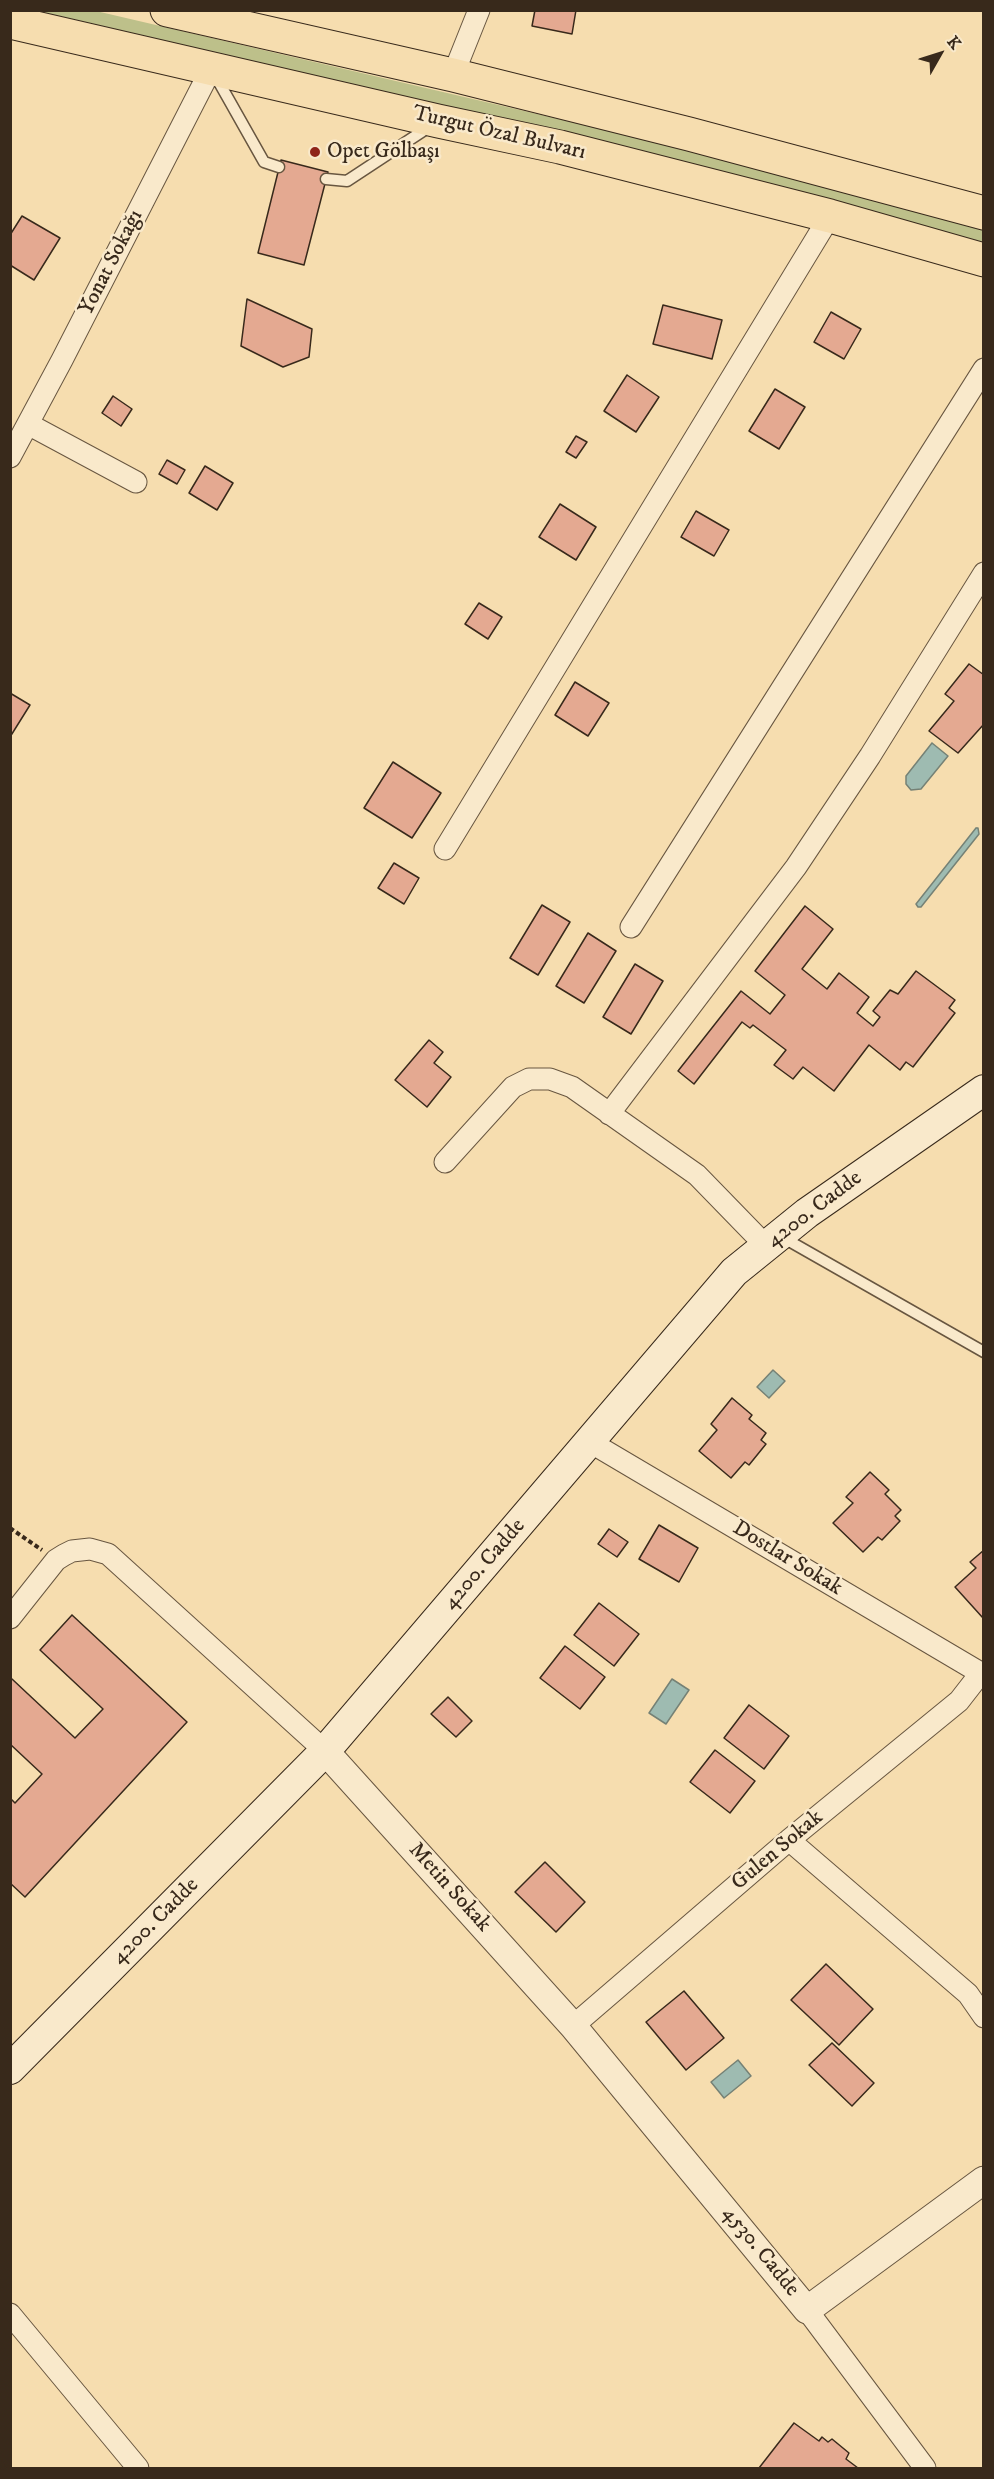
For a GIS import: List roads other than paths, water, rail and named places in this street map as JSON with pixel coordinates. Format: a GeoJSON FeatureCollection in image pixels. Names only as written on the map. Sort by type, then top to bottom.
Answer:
{"type":"FeatureCollection","features":[{"type":"Feature","properties":{"kind":"main road","name":"Turgut Özal Bulvarı"},"geometry":{"type":"LineString","coordinates":[[167,10],[453,75],[700,137],[984,213]]}},
{"type":"Feature","properties":{"kind":"main road","name":"Turgut Özal Bulvarı"},"geometry":{"type":"LineString","coordinates":[[10,22],[560,147],[830,216],[984,260]]}},
{"type":"Feature","properties":{"kind":"main road","name":"4200. Cadde"},"geometry":{"type":"LineString","coordinates":[[10,2070],[325,1751],[734,1272],[807,1213],[984,1090]]}},
{"type":"Feature","properties":{"kind":"street"},"geometry":{"type":"LineString","coordinates":[[453,75],[479,10]]}},
{"type":"Feature","properties":{"kind":"street","name":"Yonat Sokağı"},"geometry":{"type":"LineString","coordinates":[[10,457],[211,69]]}},
{"type":"Feature","properties":{"kind":"street"},"geometry":{"type":"LineString","coordinates":[[445,849],[830,216]]}},
{"type":"Feature","properties":{"kind":"street"},"geometry":{"type":"LineString","coordinates":[[632,927],[984,369]]}},
{"type":"Feature","properties":{"kind":"street"},"geometry":{"type":"LineString","coordinates":[[28,424],[136,482]]}},
{"type":"Feature","properties":{"kind":"street"},"geometry":{"type":"LineString","coordinates":[[609,1114],[796,867],[870,756],[984,573]]}},
{"type":"Feature","properties":{"kind":"street"},"geometry":{"type":"LineString","coordinates":[[445,1162],[513,1087],[529,1079],[550,1079],[562,1082],[696,1176],[773,1241]]}},
{"type":"Feature","properties":{"kind":"street","name":"Dostlar Sokak"},"geometry":{"type":"LineString","coordinates":[[590,1442],[982,1674]]}},
{"type":"Feature","properties":{"kind":"street"},"geometry":{"type":"LineString","coordinates":[[10,1618],[56,1560],[72,1551],[99,1550],[108,1554],[325,1751]]}},
{"type":"Feature","properties":{"kind":"street","name":"Gulen Sokak"},"geometry":{"type":"LineString","coordinates":[[573,2026],[789,1840],[959,1701],[982,1674]]}},
{"type":"Feature","properties":{"kind":"street","name":"Metin Sokak"},"geometry":{"type":"LineString","coordinates":[[325,1751],[573,2026]]}},
{"type":"Feature","properties":{"kind":"street"},"geometry":{"type":"LineString","coordinates":[[789,1840],[968,1994],[984,2017]]}},
{"type":"Feature","properties":{"kind":"street","name":"4530. Cadde"},"geometry":{"type":"LineString","coordinates":[[573,2026],[807,2310],[984,2180]]}},
{"type":"Feature","properties":{"kind":"street"},"geometry":{"type":"LineString","coordinates":[[807,2310],[925,2469]]}},
{"type":"Feature","properties":{"kind":"street"},"geometry":{"type":"LineString","coordinates":[[10,2314],[138,2469]]}},
{"type":"Feature","properties":{"kind":"lane"},"geometry":{"type":"LineString","coordinates":[[211,69],[264,162],[279,167]]}},
{"type":"Feature","properties":{"kind":"lane"},"geometry":{"type":"LineString","coordinates":[[326,179],[347,181],[438,121]]}},
{"type":"Feature","properties":{"kind":"lane"},"geometry":{"type":"LineString","coordinates":[[773,1241],[984,1353]]}},
{"type":"Feature","properties":{"kind":"water"},"geometry":{"type":"Polygon","coordinates":[[[932,743],[948,756],[921,789],[911,790],[906,784],[906,776],[932,743]]]}},
{"type":"Feature","properties":{"kind":"water"},"geometry":{"type":"Polygon","coordinates":[[[976,828],[979,834],[921,907],[918,907],[916,904],[976,828]]]}},
{"type":"Feature","properties":{"kind":"water"},"geometry":{"type":"Polygon","coordinates":[[[773,1370],[785,1381],[769,1398],[757,1387],[773,1370]]]}},
{"type":"Feature","properties":{"kind":"water"},"geometry":{"type":"Polygon","coordinates":[[[672,1679],[689,1690],[666,1724],[649,1713],[672,1679]]]}},
{"type":"Feature","properties":{"kind":"water"},"geometry":{"type":"Polygon","coordinates":[[[738,2060],[751,2076],[724,2098],[711,2082],[738,2060]]]}},
{"type":"Feature","properties":{"kind":"place","name":"Opet Gölbaşı"},"geometry":{"type":"Point","coordinates":[315,152]}}]}
